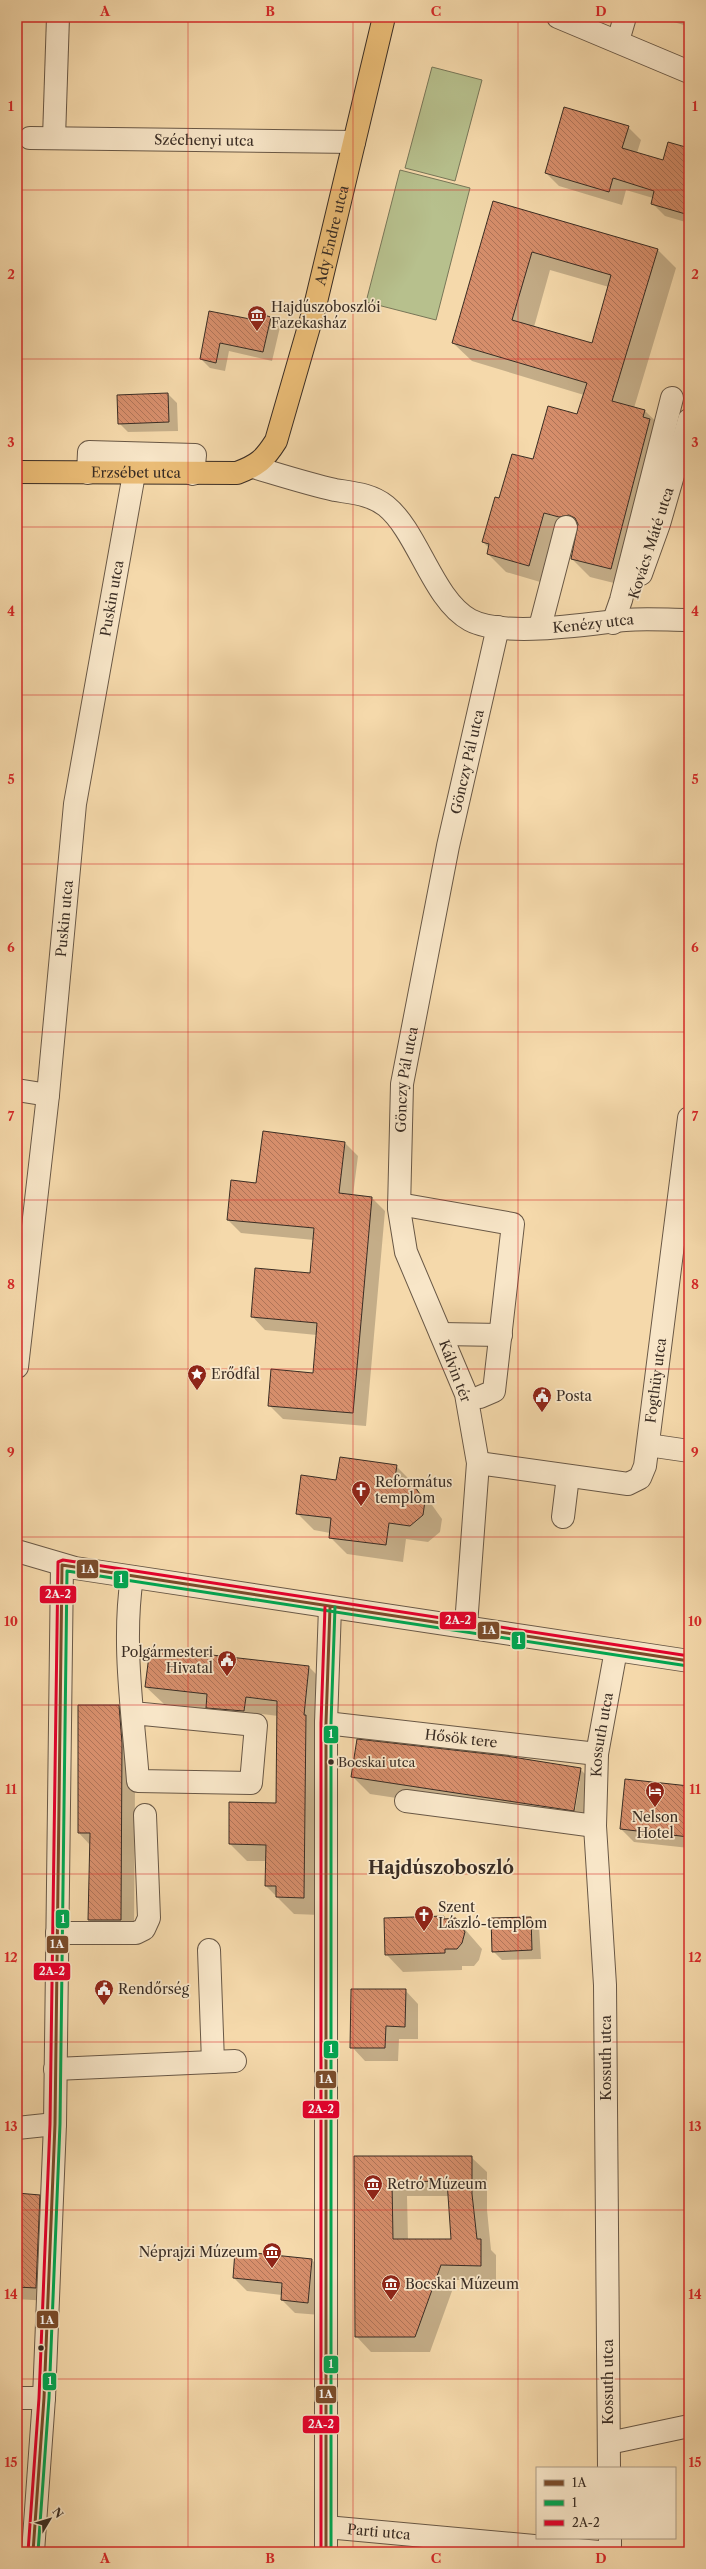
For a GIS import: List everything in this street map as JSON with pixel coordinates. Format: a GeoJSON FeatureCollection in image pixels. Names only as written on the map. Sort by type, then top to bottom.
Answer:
{"type":"FeatureCollection","features":[{"type":"Feature","properties":{"kind":"main road","name":"Ady Endre utca"},"geometry":{"type":"LineString","coordinates":[[253,467],[266,458],[276,441],[315,306],[384,17]]}},
{"type":"Feature","properties":{"kind":"main road","name":"Erzsébet utca"},"geometry":{"type":"LineString","coordinates":[[17,472],[193,474],[237,473],[253,467]]}},
{"type":"Feature","properties":{"kind":"street"},"geometry":{"type":"LineString","coordinates":[[54,138],[58,17]]}},
{"type":"Feature","properties":{"kind":"street"},"geometry":{"type":"LineString","coordinates":[[558,17],[689,72]]}},
{"type":"Feature","properties":{"kind":"street"},"geometry":{"type":"LineString","coordinates":[[618,41],[625,17]]}},
{"type":"Feature","properties":{"kind":"street","name":"Széchenyi utca"},"geometry":{"type":"LineString","coordinates":[[30,138],[354,142]]}},
{"type":"Feature","properties":{"kind":"street"},"geometry":{"type":"LineString","coordinates":[[619,621],[622,600],[672,398]]}},
{"type":"Feature","properties":{"kind":"street","name":"Kovács Máté utca"},"geometry":{"type":"LineString","coordinates":[[619,621],[659,524],[689,420]]}},
{"type":"Feature","properties":{"kind":"street"},"geometry":{"type":"LineString","coordinates":[[88,473],[89,452],[195,454],[193,474]]}},
{"type":"Feature","properties":{"kind":"street"},"geometry":{"type":"LineString","coordinates":[[253,467],[335,490],[356,492],[380,502],[394,514],[454,607],[470,620],[498,627]]}},
{"type":"Feature","properties":{"kind":"street","name":"Puskin utca"},"geometry":{"type":"LineString","coordinates":[[17,1367],[48,1095],[75,804],[134,474]]}},
{"type":"Feature","properties":{"kind":"street"},"geometry":{"type":"LineString","coordinates":[[540,628],[566,527]]}},
{"type":"Feature","properties":{"kind":"street","name":"Kenézy utca"},"geometry":{"type":"LineString","coordinates":[[498,627],[540,628],[619,621],[689,620]]}},
{"type":"Feature","properties":{"kind":"street","name":"Gönczy Pál utca"},"geometry":{"type":"LineString","coordinates":[[399,1204],[402,1084],[448,846],[498,627]]}},
{"type":"Feature","properties":{"kind":"street"},"geometry":{"type":"LineString","coordinates":[[17,1090],[48,1095]]}},
{"type":"Feature","properties":{"kind":"street","name":"Fogthüy utca"},"geometry":{"type":"LineString","coordinates":[[478,1463],[628,1484],[640,1478],[645,1466],[689,1118]]}},
{"type":"Feature","properties":{"kind":"street"},"geometry":{"type":"LineString","coordinates":[[399,1204],[513,1224],[494,1391],[480,1397]]}},
{"type":"Feature","properties":{"kind":"street","name":"Kálvin tér"},"geometry":{"type":"LineString","coordinates":[[399,1204],[406,1252],[466,1394],[478,1463],[466,1626]]}},
{"type":"Feature","properties":{"kind":"street"},"geometry":{"type":"LineString","coordinates":[[441,1334],[501,1335]]}},
{"type":"Feature","properties":{"kind":"street"},"geometry":{"type":"LineString","coordinates":[[648,1441],[689,1451]]}},
{"type":"Feature","properties":{"kind":"street"},"geometry":{"type":"LineString","coordinates":[[563,1517],[568,1476]]}},
{"type":"Feature","properties":{"kind":"street"},"geometry":{"type":"LineString","coordinates":[[17,1551],[68,1566],[132,1577],[689,1660]]}},
{"type":"Feature","properties":{"kind":"street"},"geometry":{"type":"LineString","coordinates":[[33,2552],[44,2398],[55,2124],[57,1933],[68,1566]]}},
{"type":"Feature","properties":{"kind":"street"},"geometry":{"type":"LineString","coordinates":[[132,1577],[128,1602],[128,1645],[133,1713],[138,1781],[251,1783],[256,1725],[133,1713]]}},
{"type":"Feature","properties":{"kind":"street"},"geometry":{"type":"LineString","coordinates":[[326,2552],[326,1723],[330,1607]]}},
{"type":"Feature","properties":{"kind":"street","name":"Kossuth utca"},"geometry":{"type":"LineString","coordinates":[[609,2467],[605,1985],[595,1826],[597,1754],[616,1650]]}},
{"type":"Feature","properties":{"kind":"street","name":"Hősök tere"},"geometry":{"type":"LineString","coordinates":[[326,1723],[597,1754]]}},
{"type":"Feature","properties":{"kind":"street"},"geometry":{"type":"LineString","coordinates":[[406,1800],[595,1826]]}},
{"type":"Feature","properties":{"kind":"street"},"geometry":{"type":"LineString","coordinates":[[57,1933],[136,1933],[144,1929],[149,1918],[145,1815]]}},
{"type":"Feature","properties":{"kind":"street"},"geometry":{"type":"LineString","coordinates":[[209,1950],[213,2062]]}},
{"type":"Feature","properties":{"kind":"street"},"geometry":{"type":"LineString","coordinates":[[55,2069],[235,2061]]}},
{"type":"Feature","properties":{"kind":"street"},"geometry":{"type":"LineString","coordinates":[[17,2128],[55,2124]]}},
{"type":"Feature","properties":{"kind":"street"},"geometry":{"type":"LineString","coordinates":[[17,2398],[44,2398]]}},
{"type":"Feature","properties":{"kind":"street"},"geometry":{"type":"LineString","coordinates":[[609,2443],[689,2426]]}},
{"type":"Feature","properties":{"kind":"street","name":"Parti utca"},"geometry":{"type":"LineString","coordinates":[[326,2527],[599,2552]]}},
{"type":"Feature","properties":{"kind":"street"},"geometry":{"type":"LineString","coordinates":[[610,2539],[610,2552]]}},
{"type":"Feature","properties":{"kind":"green space"},"geometry":{"type":"Polygon","coordinates":[[[432,67],[482,80],[455,181],[405,168],[432,67]]]}},
{"type":"Feature","properties":{"kind":"green space"},"geometry":{"type":"Polygon","coordinates":[[[400,170],[470,188],[436,320],[366,302],[400,170]]]}},
{"type":"Feature","properties":{"kind":"building"},"geometry":{"type":"Polygon","coordinates":[[[564,107],[629,126],[622,148],[663,160],[668,142],[689,148],[689,215],[651,204],[654,191],[613,178],[609,192],[545,173],[564,107]]]}},
{"type":"Feature","properties":{"kind":"building"},"geometry":{"type":"Polygon","coordinates":[[[493,201],[658,249],[612,401],[645,410],[643,417],[650,419],[611,569],[571,559],[578,524],[575,518],[569,515],[559,517],[544,513],[529,566],[487,554],[489,544],[482,542],[495,497],[499,498],[512,454],[533,459],[548,406],[577,414],[587,383],[452,343],[493,201]],[[532,252],[512,320],[592,343],[611,275],[532,252]]]}},
{"type":"Feature","properties":{"kind":"building"},"geometry":{"type":"Polygon","coordinates":[[[209,311],[250,319],[252,312],[271,317],[263,352],[220,343],[216,363],[200,359],[209,311]]]}},
{"type":"Feature","properties":{"kind":"building"},"geometry":{"type":"Polygon","coordinates":[[[168,393],[169,422],[118,424],[117,395],[168,393]]]}},
{"type":"Feature","properties":{"kind":"building"},"geometry":{"type":"Polygon","coordinates":[[[263,1131],[345,1142],[339,1193],[372,1197],[353,1413],[268,1406],[271,1369],[313,1373],[317,1323],[251,1317],[255,1268],[310,1273],[314,1228],[227,1220],[231,1180],[256,1183],[263,1131]]]}},
{"type":"Feature","properties":{"kind":"building","name":"Református templom"},"geometry":{"type":"Polygon","coordinates":[[[340,1457],[397,1465],[394,1484],[415,1487],[425,1501],[423,1515],[410,1526],[389,1523],[386,1545],[329,1538],[331,1518],[296,1514],[301,1475],[336,1480],[340,1457]]]}},
{"type":"Feature","properties":{"kind":"building"},"geometry":{"type":"Polygon","coordinates":[[[150,1648],[309,1666],[304,1715],[306,1715],[304,1898],[276,1897],[276,1886],[265,1886],[266,1845],[229,1844],[229,1802],[276,1803],[277,1701],[246,1697],[244,1711],[206,1708],[207,1694],[145,1687],[150,1648]]]}},
{"type":"Feature","properties":{"kind":"building"},"geometry":{"type":"Polygon","coordinates":[[[78,1705],[119,1705],[122,1743],[121,1920],[88,1920],[90,1833],[78,1833],[78,1705]]]}},
{"type":"Feature","properties":{"kind":"building"},"geometry":{"type":"Polygon","coordinates":[[[357,1739],[506,1756],[581,1768],[574,1811],[351,1777],[357,1739]]]}},
{"type":"Feature","properties":{"kind":"building","name":"Nelson Hotel"},"geometry":{"type":"Polygon","coordinates":[[[625,1779],[689,1786],[689,1837],[620,1829],[625,1779]]]}},
{"type":"Feature","properties":{"kind":"building","name":"Szent László-templom"},"geometry":{"type":"Polygon","coordinates":[[[444,1916],[444,1919],[456,1918],[465,1932],[462,1943],[457,1949],[445,1949],[445,1953],[385,1955],[384,1918],[444,1916]]]}},
{"type":"Feature","properties":{"kind":"building"},"geometry":{"type":"Polygon","coordinates":[[[531,1917],[532,1950],[492,1952],[491,1918],[531,1917]]]}},
{"type":"Feature","properties":{"kind":"building"},"geometry":{"type":"Polygon","coordinates":[[[351,1989],[406,1989],[405,2027],[386,2026],[385,2048],[350,2048],[351,1989]]]}},
{"type":"Feature","properties":{"kind":"building"},"geometry":{"type":"Polygon","coordinates":[[[354,2156],[472,2156],[472,2194],[477,2239],[481,2239],[481,2266],[441,2265],[415,2337],[355,2337],[354,2156]],[[447,2181],[392,2182],[393,2239],[451,2239],[447,2181]]]}},
{"type":"Feature","properties":{"kind":"building"},"geometry":{"type":"Polygon","coordinates":[[[17,2193],[40,2195],[36,2288],[17,2287],[17,2193]]]}},
{"type":"Feature","properties":{"kind":"building","name":"Néprajzi Múzeum"},"geometry":{"type":"Polygon","coordinates":[[[235,2251],[312,2259],[308,2303],[281,2300],[282,2283],[233,2278],[235,2251]]]}},
{"type":"Feature","properties":{"kind":"transit line","name":"2A-2"},"geometry":{"type":"LineString","coordinates":[[28,2552],[39,2398],[50,2124],[58,1562],[63,1560],[689,1656]]}},
{"type":"Feature","properties":{"kind":"transit line","name":"1A"},"geometry":{"type":"LineString","coordinates":[[33,2552],[44,2398],[55,2124],[62,1565],[689,1661]]}},
{"type":"Feature","properties":{"kind":"transit line","name":"1"},"geometry":{"type":"LineString","coordinates":[[38,2552],[49,2398],[60,2124],[67,1571],[688,1666]]}},
{"type":"Feature","properties":{"kind":"transit line","name":"2A-2"},"geometry":{"type":"LineString","coordinates":[[321,2552],[321,1723],[325,1607]]}},
{"type":"Feature","properties":{"kind":"transit line","name":"1A"},"geometry":{"type":"LineString","coordinates":[[326,2552],[326,1723],[330,1607]]}},
{"type":"Feature","properties":{"kind":"transit line","name":"1"},"geometry":{"type":"LineString","coordinates":[[331,2552],[331,1723],[335,1607]]}},
{"type":"Feature","properties":{"kind":"place","name":"Hajdúszoboszlói Fazekasház"},"geometry":{"type":"Point","coordinates":[257,332]}},
{"type":"Feature","properties":{"kind":"place","name":"Erődfal"},"geometry":{"type":"Point","coordinates":[197,1391]}},
{"type":"Feature","properties":{"kind":"place","name":"Posta"},"geometry":{"type":"Point","coordinates":[542,1413]}},
{"type":"Feature","properties":{"kind":"place","name":"Református templom"},"geometry":{"type":"Point","coordinates":[361,1507]}},
{"type":"Feature","properties":{"kind":"place","name":"Polgármesteri Hivatal"},"geometry":{"type":"Point","coordinates":[227,1677]}},
{"type":"Feature","properties":{"kind":"place","name":"Bocskai utca"},"geometry":{"type":"Point","coordinates":[331,1762]}},
{"type":"Feature","properties":{"kind":"place","name":"Nelson Hotel"},"geometry":{"type":"Point","coordinates":[655,1808]}},
{"type":"Feature","properties":{"kind":"place","name":"Szent László-templom"},"geometry":{"type":"Point","coordinates":[424,1932]}},
{"type":"Feature","properties":{"kind":"place","name":"Rendőrség"},"geometry":{"type":"Point","coordinates":[104,2006]}},
{"type":"Feature","properties":{"kind":"place","name":"Retró Múzeum"},"geometry":{"type":"Point","coordinates":[373,2201]}},
{"type":"Feature","properties":{"kind":"place","name":"Néprajzi Múzeum"},"geometry":{"type":"Point","coordinates":[272,2269]}},
{"type":"Feature","properties":{"kind":"place","name":"Bocskai Múzeum"},"geometry":{"type":"Point","coordinates":[391,2301]}},
{"type":"Feature","properties":{"kind":"district","name":"Hajdúszoboszló"},"geometry":{"type":"Point","coordinates":[441,1868]}}]}
